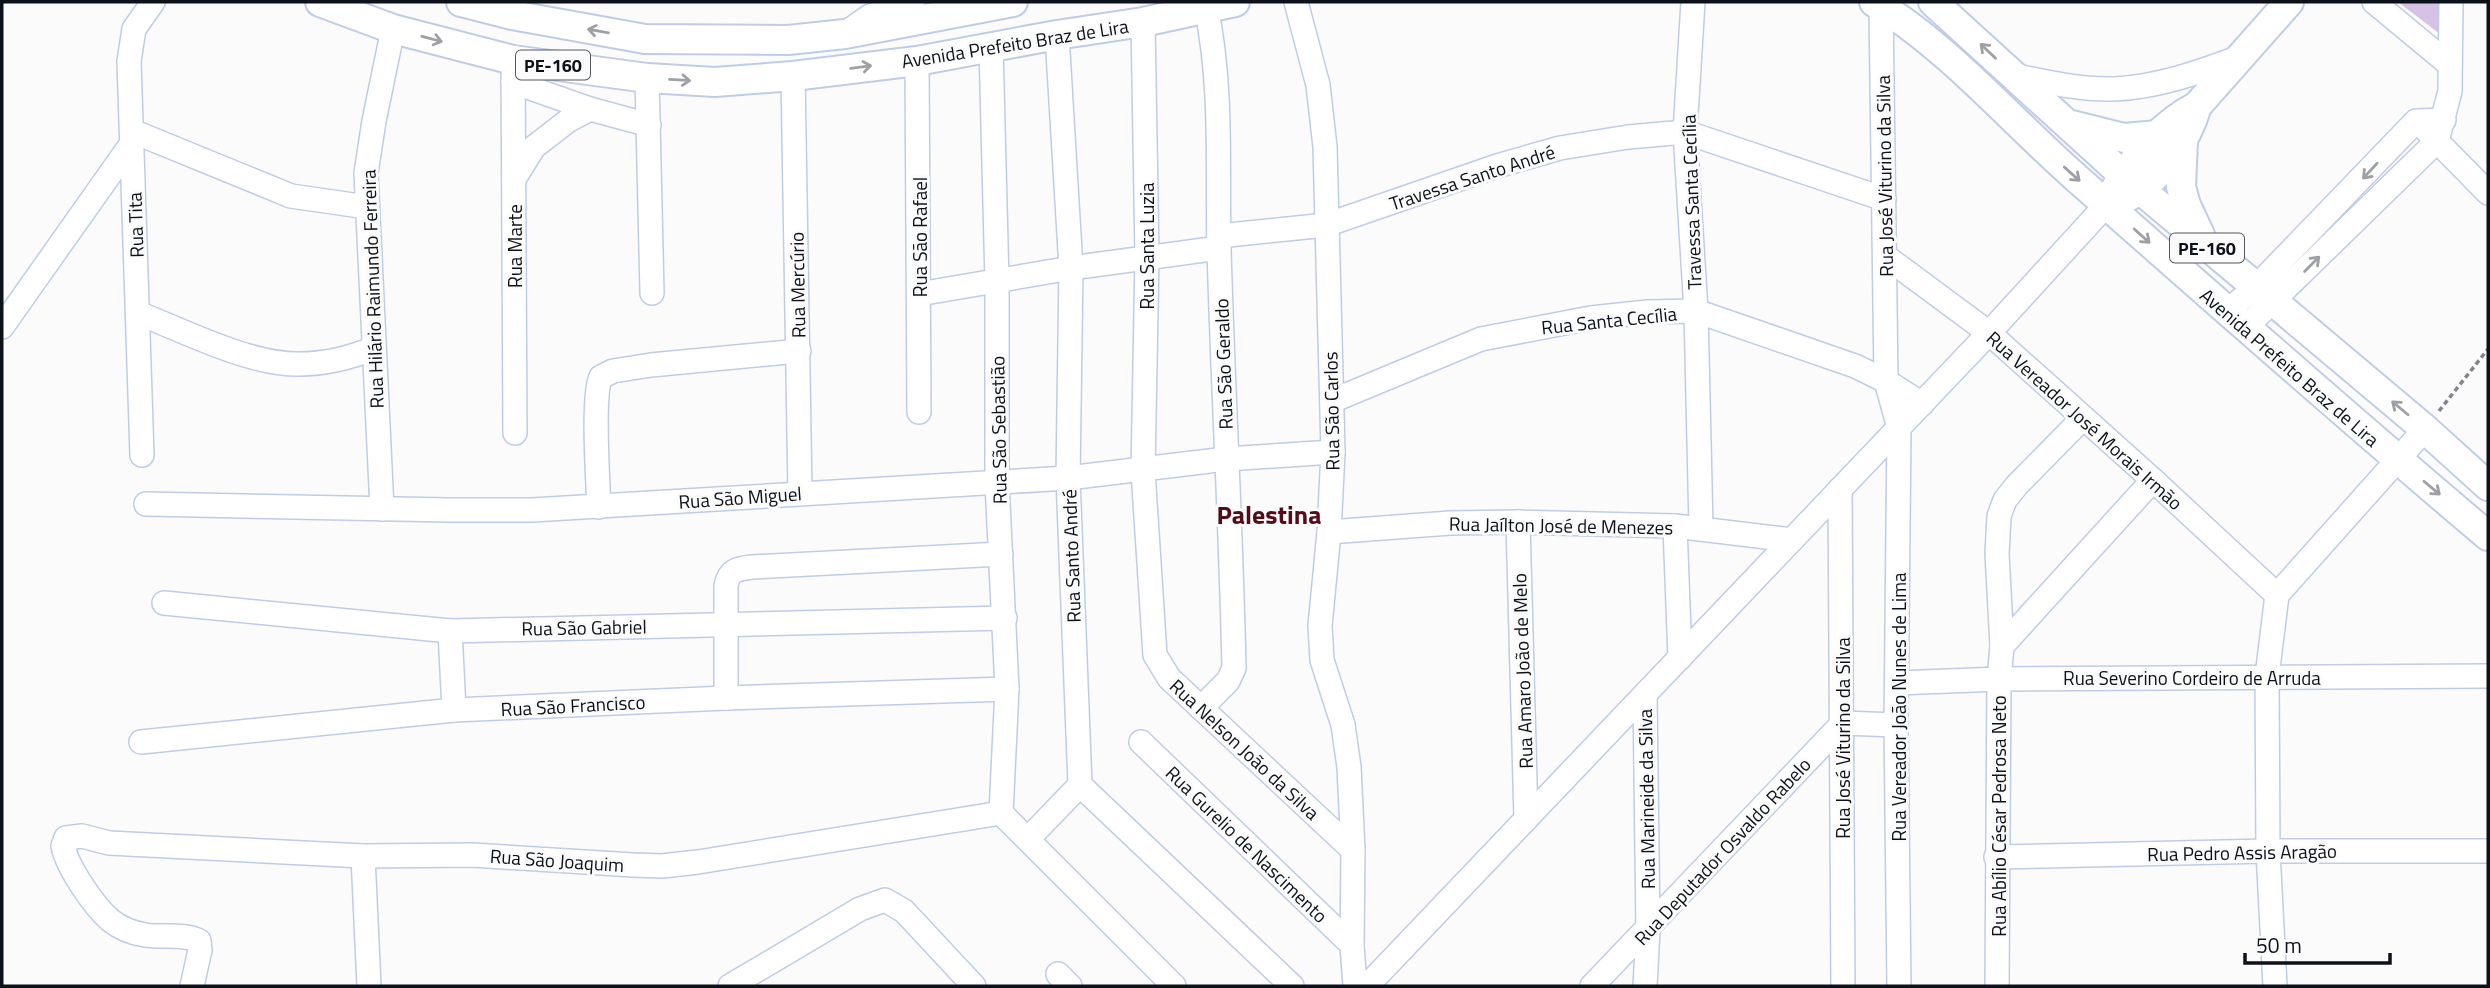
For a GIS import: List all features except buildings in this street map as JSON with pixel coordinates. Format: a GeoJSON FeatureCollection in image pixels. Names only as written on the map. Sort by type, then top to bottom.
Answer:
{"type":"FeatureCollection","features":[{"type":"Feature","properties":{"kind":"main road","name":"PE-160"},"geometry":{"type":"LineString","coordinates":[[320,2],[513,71],[715,82],[793,76]]}},
{"type":"Feature","properties":{"kind":"main road","name":"Avenida Prefeito Braz de Lira"},"geometry":{"type":"LineString","coordinates":[[461,2],[512,15],[645,39],[788,40],[845,34],[1013,2]]}},
{"type":"Feature","properties":{"kind":"main road","name":"Avenida Prefeito Braz de Lira"},"geometry":{"type":"LineString","coordinates":[[793,76],[917,61],[1143,22],[1235,2]]}},
{"type":"Feature","properties":{"kind":"main road","name":"Avenida Prefeito Braz de Lira"},"geometry":{"type":"LineString","coordinates":[[1933,2],[2206,247],[2425,429],[2488,486]]}},
{"type":"Feature","properties":{"kind":"main road"},"geometry":{"type":"LineString","coordinates":[[2107,204],[2133,182],[2171,137],[2182,114],[2197,106],[2289,2]]}},
{"type":"Feature","properties":{"kind":"main road","name":"Avenida Prefeito Braz de Lira"},"geometry":{"type":"LineString","coordinates":[[1877,4],[1923,36],[2236,320],[2488,536]]}},
{"type":"Feature","properties":{"kind":"main road"},"geometry":{"type":"LineString","coordinates":[[2064,122],[2108,135],[2171,137]]}},
{"type":"Feature","properties":{"kind":"main road"},"geometry":{"type":"LineString","coordinates":[[2171,137],[2186,205],[2206,247]]}},
{"type":"Feature","properties":{"kind":"street","name":"Rua Tita"},"geometry":{"type":"LineString","coordinates":[[142,456],[129,61],[134,29],[153,2]]}},
{"type":"Feature","properties":{"kind":"street"},"geometry":{"type":"LineString","coordinates":[[845,34],[870,16],[913,2]]}},
{"type":"Feature","properties":{"kind":"street","name":"Rua São Carlos"},"geometry":{"type":"LineString","coordinates":[[1296,2],[1318,85],[1323,117],[1333,452],[1322,600],[1322,660],[1338,707],[1346,744],[1353,850],[1352,945],[1355,986]]}},
{"type":"Feature","properties":{"kind":"street","name":"Travessa Santa Cecília"},"geometry":{"type":"LineString","coordinates":[[1693,2],[1685,132],[1696,311],[1701,528]]}},
{"type":"Feature","properties":{"kind":"street"},"geometry":{"type":"LineString","coordinates":[[2374,2],[2450,65]]}},
{"type":"Feature","properties":{"kind":"street"},"geometry":{"type":"LineString","coordinates":[[2236,320],[2441,130],[2450,91],[2451,2]]}},
{"type":"Feature","properties":{"kind":"street","name":"Rua José Viturino da Silva"},"geometry":{"type":"LineString","coordinates":[[1877,4],[1884,200],[1886,381],[1899,428]]}},
{"type":"Feature","properties":{"kind":"street","name":"Rua São Geraldo"},"geometry":{"type":"LineString","coordinates":[[1201,708],[1228,681],[1234,668],[1219,242],[1218,95],[1214,46],[1206,7]]}},
{"type":"Feature","properties":{"kind":"street","name":"Rua Santa Luzia"},"geometry":{"type":"LineString","coordinates":[[1143,22],[1147,257],[1143,471]]}},
{"type":"Feature","properties":{"kind":"street","name":"Rua Hilário Raimundo Ferreira"},"geometry":{"type":"LineString","coordinates":[[382,509],[366,173],[369,144],[393,29]]}},
{"type":"Feature","properties":{"kind":"street","name":"Rua Santo André"},"geometry":{"type":"LineString","coordinates":[[1057,35],[1072,268],[1068,478],[1080,785]]}},
{"type":"Feature","properties":{"kind":"street","name":"Rua São Sebastião"},"geometry":{"type":"LineString","coordinates":[[991,47],[997,282],[998,483],[1007,689],[1001,813]]}},
{"type":"Feature","properties":{"kind":"street"},"geometry":{"type":"LineString","coordinates":[[2012,75],[2090,89],[2115,89],[2175,79],[2243,55]]}},
{"type":"Feature","properties":{"kind":"street","name":"Rua São Rafael"},"geometry":{"type":"LineString","coordinates":[[917,61],[919,412]]}},
{"type":"Feature","properties":{"kind":"street"},"geometry":{"type":"LineString","coordinates":[[513,71],[590,109],[649,125]]}},
{"type":"Feature","properties":{"kind":"street","name":"Rua Marte"},"geometry":{"type":"LineString","coordinates":[[513,71],[515,433]]}},
{"type":"Feature","properties":{"kind":"street","name":"Rua Mercúrio"},"geometry":{"type":"LineString","coordinates":[[793,76],[800,493]]}},
{"type":"Feature","properties":{"kind":"street"},"geometry":{"type":"LineString","coordinates":[[647,78],[652,293]]}},
{"type":"Feature","properties":{"kind":"street"},"geometry":{"type":"LineString","coordinates":[[514,179],[534,146],[569,120],[590,109]]}},
{"type":"Feature","properties":{"kind":"street"},"geometry":{"type":"LineString","coordinates":[[2265,294],[2416,121],[2441,130],[2488,193]]}},
{"type":"Feature","properties":{"kind":"street","name":"Travessa Santo André"},"geometry":{"type":"LineString","coordinates":[[1219,242],[1326,225],[1497,166],[1560,148],[1628,137],[1685,132],[1884,200]]}},
{"type":"Feature","properties":{"kind":"street"},"geometry":{"type":"LineString","coordinates":[[2,327],[132,137],[291,196],[367,207]]}},
{"type":"Feature","properties":{"kind":"street"},"geometry":{"type":"LineString","coordinates":[[1367,986],[1922,404],[2107,204]]}},
{"type":"Feature","properties":{"kind":"street"},"geometry":{"type":"LineString","coordinates":[[919,294],[1147,257],[1219,242]]}},
{"type":"Feature","properties":{"kind":"street","name":"Rua Vereador José Morais Irmão"},"geometry":{"type":"LineString","coordinates":[[1885,256],[1989,333],[2277,595]]}},
{"type":"Feature","properties":{"kind":"street","name":"Rua Santa Cecília"},"geometry":{"type":"LineString","coordinates":[[1332,401],[1481,340],[1591,318],[1647,312],[1696,311],[1855,366],[1886,381],[1922,404]]}},
{"type":"Feature","properties":{"kind":"street"},"geometry":{"type":"LineString","coordinates":[[138,313],[234,351],[297,365],[351,357],[374,348]]}},
{"type":"Feature","properties":{"kind":"street"},"geometry":{"type":"LineString","coordinates":[[598,507],[597,415],[601,377],[613,371],[651,365],[799,351]]}},
{"type":"Feature","properties":{"kind":"street","name":"Rua Abílio César Pedrosa Neto"},"geometry":{"type":"LineString","coordinates":[[1997,986],[1998,679],[2002,646],[1997,554],[1999,516],[2005,500],[2017,485],[2083,418]]}},
{"type":"Feature","properties":{"kind":"street","name":"Rua Vereador João Nunes de Lima"},"geometry":{"type":"LineString","coordinates":[[1899,428],[1896,725],[1899,986]]}},
{"type":"Feature","properties":{"kind":"street"},"geometry":{"type":"LineString","coordinates":[[2275,986],[2268,851],[2267,676],[2277,595],[2425,429]]}},
{"type":"Feature","properties":{"kind":"street","name":"Rua São Miguel"},"geometry":{"type":"LineString","coordinates":[[146,504],[533,510],[1068,478],[1226,459],[1333,452]]}},
{"type":"Feature","properties":{"kind":"street","name":"Rua Nelson João da Silva"},"geometry":{"type":"LineString","coordinates":[[1143,471],[1155,655],[1170,678],[1353,850]]}},
{"type":"Feature","properties":{"kind":"street"},"geometry":{"type":"LineString","coordinates":[[2002,646],[2153,480]]}},
{"type":"Feature","properties":{"kind":"street","name":"Rua José Viturino da Silva"},"geometry":{"type":"LineString","coordinates":[[1840,489],[1843,986]]}},
{"type":"Feature","properties":{"kind":"street","name":"Rua Jaílton José de Menezes"},"geometry":{"type":"LineString","coordinates":[[1329,532],[1450,523],[1518,522],[1675,526],[1792,540]]}},
{"type":"Feature","properties":{"kind":"street","name":"Rua Amaro João de Melo"},"geometry":{"type":"LineString","coordinates":[[1518,522],[1526,819]]}},
{"type":"Feature","properties":{"kind":"street"},"geometry":{"type":"LineString","coordinates":[[1675,526],[1680,658]]}},
{"type":"Feature","properties":{"kind":"street"},"geometry":{"type":"LineString","coordinates":[[726,698],[726,586],[729,574],[734,570],[1001,554]]}},
{"type":"Feature","properties":{"kind":"street","name":"Rua São Gabriel"},"geometry":{"type":"LineString","coordinates":[[164,603],[450,631],[1005,618]]}},
{"type":"Feature","properties":{"kind":"street"},"geometry":{"type":"LineString","coordinates":[[450,631],[454,710]]}},
{"type":"Feature","properties":{"kind":"street","name":"Rua Severino Cordeiro de Arruda"},"geometry":{"type":"LineString","coordinates":[[1897,683],[1998,679],[2488,676]]}},
{"type":"Feature","properties":{"kind":"street","name":"Rua São Francisco"},"geometry":{"type":"LineString","coordinates":[[141,742],[454,710],[1007,689]]}},
{"type":"Feature","properties":{"kind":"street","name":"Rua Marineide da Silva"},"geometry":{"type":"LineString","coordinates":[[1645,695],[1648,930],[1646,986]]}},
{"type":"Feature","properties":{"kind":"street"},"geometry":{"type":"LineString","coordinates":[[1843,723],[1896,725]]}},
{"type":"Feature","properties":{"kind":"street","name":"Rua Deputador Osvaldo Rabelo"},"geometry":{"type":"LineString","coordinates":[[1592,986],[1843,723]]}},
{"type":"Feature","properties":{"kind":"street","name":"Rua Gurelio de Nascimento"},"geometry":{"type":"LineString","coordinates":[[1141,742],[1352,945]]}},
{"type":"Feature","properties":{"kind":"street"},"geometry":{"type":"LineString","coordinates":[[1028,839],[1080,785],[1292,986]]}},
{"type":"Feature","properties":{"kind":"street"},"geometry":{"type":"LineString","coordinates":[[1001,813],[1174,986]]}},
{"type":"Feature","properties":{"kind":"street","name":"Rua São Joaquim"},"geometry":{"type":"LineString","coordinates":[[192,986],[200,950],[199,942],[191,938],[144,935],[121,927],[108,918],[71,867],[63,846],[64,841],[71,836],[109,843],[363,856],[472,855],[662,866],[1001,813]]}},
{"type":"Feature","properties":{"kind":"street","name":"Rua Pedro Assis Aragão"},"geometry":{"type":"LineString","coordinates":[[1996,857],[2268,851],[2488,851]]}},
{"type":"Feature","properties":{"kind":"street"},"geometry":{"type":"LineString","coordinates":[[363,856],[369,986]]}},
{"type":"Feature","properties":{"kind":"street"},"geometry":{"type":"LineString","coordinates":[[730,986],[761,979],[860,909],[885,900],[904,911],[974,986]]}},
{"type":"Feature","properties":{"kind":"path"},"geometry":{"type":"LineString","coordinates":[[2425,429],[2488,349]]}},
{"type":"Feature","properties":{"kind":"shaded area"},"geometry":{"type":"Polygon","coordinates":[[[2398,2],[2441,2],[2440,34],[2398,2]]]}},
{"type":"Feature","properties":{"kind":"district","name":"Palestina"},"geometry":{"type":"Point","coordinates":[1269,514]}}]}
